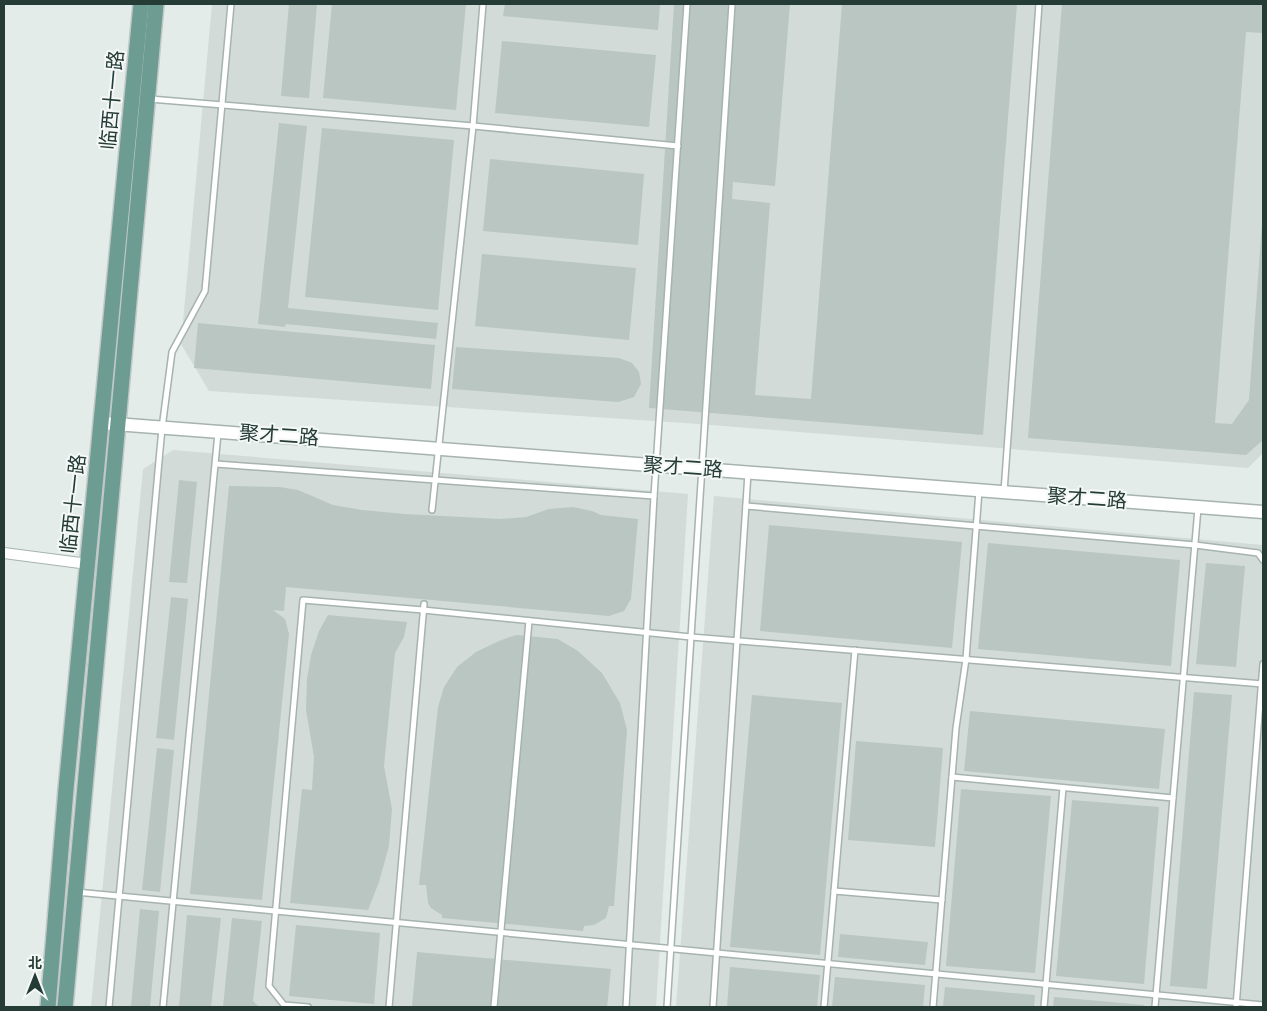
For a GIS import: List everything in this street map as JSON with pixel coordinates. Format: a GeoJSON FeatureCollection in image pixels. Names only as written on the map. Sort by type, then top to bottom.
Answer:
{"type":"FeatureCollection","features":[{"type":"Feature","properties":{"kind":"main road","name":"临西十一路"},"geometry":{"type":"LineString","coordinates":[[48,1007],[67,779],[141,4]]}},
{"type":"Feature","properties":{"kind":"main road","name":"临西十一路"},"geometry":{"type":"LineString","coordinates":[[65,1007],[156,4]]}},
{"type":"Feature","properties":{"kind":"street","name":"聚才二路"},"geometry":{"type":"LineString","coordinates":[[102,423],[1263,512]]}},
{"type":"Feature","properties":{"kind":"street"},"geometry":{"type":"LineString","coordinates":[[4,552],[88,564]]}},
{"type":"Feature","properties":{"kind":"lane"},"geometry":{"type":"LineString","coordinates":[[109,1007],[162,428],[172,352],[205,292],[231,4]]}},
{"type":"Feature","properties":{"kind":"lane"},"geometry":{"type":"LineString","coordinates":[[432,510],[437,449],[473,126],[483,4]]}},
{"type":"Feature","properties":{"kind":"lane"},"geometry":{"type":"LineString","coordinates":[[626,1007],[654,496],[687,4]]}},
{"type":"Feature","properties":{"kind":"lane"},"geometry":{"type":"LineString","coordinates":[[667,1007],[732,4]]}},
{"type":"Feature","properties":{"kind":"lane"},"geometry":{"type":"LineString","coordinates":[[1004,492],[1039,4]]}},
{"type":"Feature","properties":{"kind":"lane"},"geometry":{"type":"LineString","coordinates":[[147,99],[473,126],[678,146]]}},
{"type":"Feature","properties":{"kind":"lane"},"geometry":{"type":"LineString","coordinates":[[163,1007],[219,432]]}},
{"type":"Feature","properties":{"kind":"lane"},"geometry":{"type":"LineString","coordinates":[[216,464],[654,496]]}},
{"type":"Feature","properties":{"kind":"lane"},"geometry":{"type":"LineString","coordinates":[[713,1007],[748,473]]}},
{"type":"Feature","properties":{"kind":"lane"},"geometry":{"type":"LineString","coordinates":[[933,1007],[956,728],[966,660],[979,491]]}},
{"type":"Feature","properties":{"kind":"lane"},"geometry":{"type":"LineString","coordinates":[[746,506],[1195,545],[1258,553],[1263,560]]}},
{"type":"Feature","properties":{"kind":"lane"},"geometry":{"type":"LineString","coordinates":[[1154,1007],[1198,508]]}},
{"type":"Feature","properties":{"kind":"lane"},"geometry":{"type":"LineString","coordinates":[[308,1007],[284,1005],[269,986],[303,600],[423,607],[529,621],[646,633],[1262,684]]}},
{"type":"Feature","properties":{"kind":"lane"},"geometry":{"type":"LineString","coordinates":[[388,1007],[397,923],[423,607]]}},
{"type":"Feature","properties":{"kind":"lane"},"geometry":{"type":"LineString","coordinates":[[494,1007],[529,621]]}},
{"type":"Feature","properties":{"kind":"lane"},"geometry":{"type":"LineString","coordinates":[[824,1007],[855,650]]}},
{"type":"Feature","properties":{"kind":"lane"},"geometry":{"type":"LineString","coordinates":[[1236,1005],[1263,664]]}},
{"type":"Feature","properties":{"kind":"lane"},"geometry":{"type":"LineString","coordinates":[[952,777],[1173,798]]}},
{"type":"Feature","properties":{"kind":"lane"},"geometry":{"type":"LineString","coordinates":[[1044,1007],[1063,788]]}},
{"type":"Feature","properties":{"kind":"lane"},"geometry":{"type":"LineString","coordinates":[[834,891],[942,900]]}},
{"type":"Feature","properties":{"kind":"lane"},"geometry":{"type":"LineString","coordinates":[[76,892],[1045,984],[1236,1005],[1263,1005]]}},
{"type":"Feature","properties":{"kind":"shaded area"},"geometry":{"type":"Polygon","coordinates":[[[212,4],[1263,4],[1263,453],[1248,468],[699,424],[209,391],[181,344],[212,4]]]}},
{"type":"Feature","properties":{"kind":"shaded area"},"geometry":{"type":"Polygon","coordinates":[[[173,450],[688,494],[656,1007],[91,1007],[143,469],[173,450]]]}},
{"type":"Feature","properties":{"kind":"shaded area"},"geometry":{"type":"Polygon","coordinates":[[[714,496],[1263,545],[1262,1007],[676,1007],[714,496]]]}},
{"type":"Feature","properties":{"kind":"building"},"geometry":{"type":"Polygon","coordinates":[[[289,4],[317,4],[309,98],[281,96],[289,4]]]}},
{"type":"Feature","properties":{"kind":"building"},"geometry":{"type":"Polygon","coordinates":[[[332,4],[466,4],[456,110],[323,98],[332,4]]]}},
{"type":"Feature","properties":{"kind":"building"},"geometry":{"type":"Polygon","coordinates":[[[505,4],[660,4],[658,30],[503,16],[505,4]]]}},
{"type":"Feature","properties":{"kind":"building"},"geometry":{"type":"Polygon","coordinates":[[[674,4],[790,4],[775,186],[733,182],[732,199],[770,203],[755,395],[811,399],[842,4],[1017,4],[983,435],[649,408],[674,4]]]}},
{"type":"Feature","properties":{"kind":"building"},"geometry":{"type":"Polygon","coordinates":[[[1062,4],[1263,4],[1263,33],[1246,32],[1215,423],[1232,424],[1249,400],[1263,224],[1263,440],[1246,455],[1028,438],[1062,4]]]}},
{"type":"Feature","properties":{"kind":"building"},"geometry":{"type":"Polygon","coordinates":[[[502,41],[656,55],[649,127],[495,113],[502,41]]]}},
{"type":"Feature","properties":{"kind":"building"},"geometry":{"type":"Polygon","coordinates":[[[279,123],[307,126],[288,308],[438,323],[436,339],[286,324],[285,327],[258,324],[279,123]]]}},
{"type":"Feature","properties":{"kind":"building"},"geometry":{"type":"Polygon","coordinates":[[[322,128],[454,140],[438,310],[305,297],[322,128]]]}},
{"type":"Feature","properties":{"kind":"building"},"geometry":{"type":"Polygon","coordinates":[[[490,159],[644,174],[638,245],[483,231],[490,159]]]}},
{"type":"Feature","properties":{"kind":"building"},"geometry":{"type":"Polygon","coordinates":[[[482,254],[636,268],[629,340],[475,326],[482,254]]]}},
{"type":"Feature","properties":{"kind":"building"},"geometry":{"type":"Polygon","coordinates":[[[198,323],[435,345],[431,389],[194,368],[198,323]]]}},
{"type":"Feature","properties":{"kind":"building"},"geometry":{"type":"Polygon","coordinates":[[[456,347],[619,358],[632,363],[639,372],[641,384],[634,397],[618,402],[452,389],[456,347]]]}},
{"type":"Feature","properties":{"kind":"building"},"geometry":{"type":"Polygon","coordinates":[[[179,480],[197,482],[187,583],[169,582],[179,480]]]}},
{"type":"Feature","properties":{"kind":"building"},"geometry":{"type":"Polygon","coordinates":[[[229,486],[279,487],[298,490],[333,505],[405,514],[500,519],[526,517],[549,509],[573,507],[601,515],[638,519],[631,599],[624,611],[609,616],[286,587],[284,611],[273,610],[285,619],[289,634],[262,900],[190,894],[229,486]]]}},
{"type":"Feature","properties":{"kind":"building"},"geometry":{"type":"Polygon","coordinates":[[[769,525],[962,542],[952,648],[760,631],[769,525]]]}},
{"type":"Feature","properties":{"kind":"building"},"geometry":{"type":"Polygon","coordinates":[[[988,543],[1180,560],[1171,666],[978,649],[988,543]]]}},
{"type":"Feature","properties":{"kind":"building"},"geometry":{"type":"Polygon","coordinates":[[[1206,563],[1245,566],[1236,667],[1196,664],[1206,563]]]}},
{"type":"Feature","properties":{"kind":"building"},"geometry":{"type":"Polygon","coordinates":[[[171,597],[188,599],[174,740],[156,738],[171,597]]]}},
{"type":"Feature","properties":{"kind":"building"},"geometry":{"type":"Polygon","coordinates":[[[328,615],[407,622],[404,637],[395,653],[384,766],[392,809],[389,846],[379,882],[368,910],[290,903],[302,789],[312,790],[314,757],[306,710],[307,679],[311,655],[319,631],[328,615]]]}},
{"type":"Feature","properties":{"kind":"building"},"geometry":{"type":"Polygon","coordinates":[[[516,635],[558,639],[578,651],[602,673],[620,703],[627,730],[614,906],[609,906],[606,918],[594,925],[584,926],[583,931],[442,918],[442,915],[431,908],[428,903],[426,885],[419,885],[438,707],[444,687],[457,667],[476,652],[516,635]]]}},
{"type":"Feature","properties":{"kind":"building"},"geometry":{"type":"Polygon","coordinates":[[[1194,692],[1232,695],[1207,989],[1170,986],[1194,692]]]}},
{"type":"Feature","properties":{"kind":"building"},"geometry":{"type":"Polygon","coordinates":[[[752,695],[842,703],[820,955],[730,947],[752,695]]]}},
{"type":"Feature","properties":{"kind":"building"},"geometry":{"type":"Polygon","coordinates":[[[970,711],[1165,729],[1159,789],[964,771],[970,711]]]}},
{"type":"Feature","properties":{"kind":"building"},"geometry":{"type":"Polygon","coordinates":[[[856,741],[943,748],[935,847],[848,840],[856,741]]]}},
{"type":"Feature","properties":{"kind":"building"},"geometry":{"type":"Polygon","coordinates":[[[157,748],[174,750],[160,892],[142,890],[157,748]]]}},
{"type":"Feature","properties":{"kind":"building"},"geometry":{"type":"Polygon","coordinates":[[[961,789],[1051,796],[1035,973],[946,966],[961,789]]]}},
{"type":"Feature","properties":{"kind":"building"},"geometry":{"type":"Polygon","coordinates":[[[1072,800],[1159,807],[1144,984],[1056,976],[1072,800]]]}},
{"type":"Feature","properties":{"kind":"building"},"geometry":{"type":"Polygon","coordinates":[[[140,909],[159,911],[150,1007],[131,1007],[140,909]]]}},
{"type":"Feature","properties":{"kind":"building"},"geometry":{"type":"Polygon","coordinates":[[[187,915],[221,918],[211,1007],[179,1007],[187,915]]]}},
{"type":"Feature","properties":{"kind":"building"},"geometry":{"type":"Polygon","coordinates":[[[232,918],[262,921],[253,1001],[259,1007],[223,1007],[232,918]]]}},
{"type":"Feature","properties":{"kind":"building"},"geometry":{"type":"Polygon","coordinates":[[[296,925],[380,933],[374,1004],[289,996],[296,925]]]}},
{"type":"Feature","properties":{"kind":"building"},"geometry":{"type":"Polygon","coordinates":[[[840,934],[928,942],[925,965],[838,957],[840,934]]]}},
{"type":"Feature","properties":{"kind":"building"},"geometry":{"type":"Polygon","coordinates":[[[417,952],[611,969],[607,1007],[412,1007],[417,952]]]}},
{"type":"Feature","properties":{"kind":"building"},"geometry":{"type":"Polygon","coordinates":[[[730,967],[820,975],[817,1007],[727,1007],[730,967]]]}},
{"type":"Feature","properties":{"kind":"building"},"geometry":{"type":"Polygon","coordinates":[[[835,977],[925,985],[923,1007],[832,1007],[835,977]]]}},
{"type":"Feature","properties":{"kind":"building"},"geometry":{"type":"Polygon","coordinates":[[[945,987],[1035,995],[1034,1007],[943,1007],[945,987]]]}},
{"type":"Feature","properties":{"kind":"building"},"geometry":{"type":"Polygon","coordinates":[[[1054,997],[1144,1005],[1143,1007],[1053,1007],[1054,997]]]}}]}
